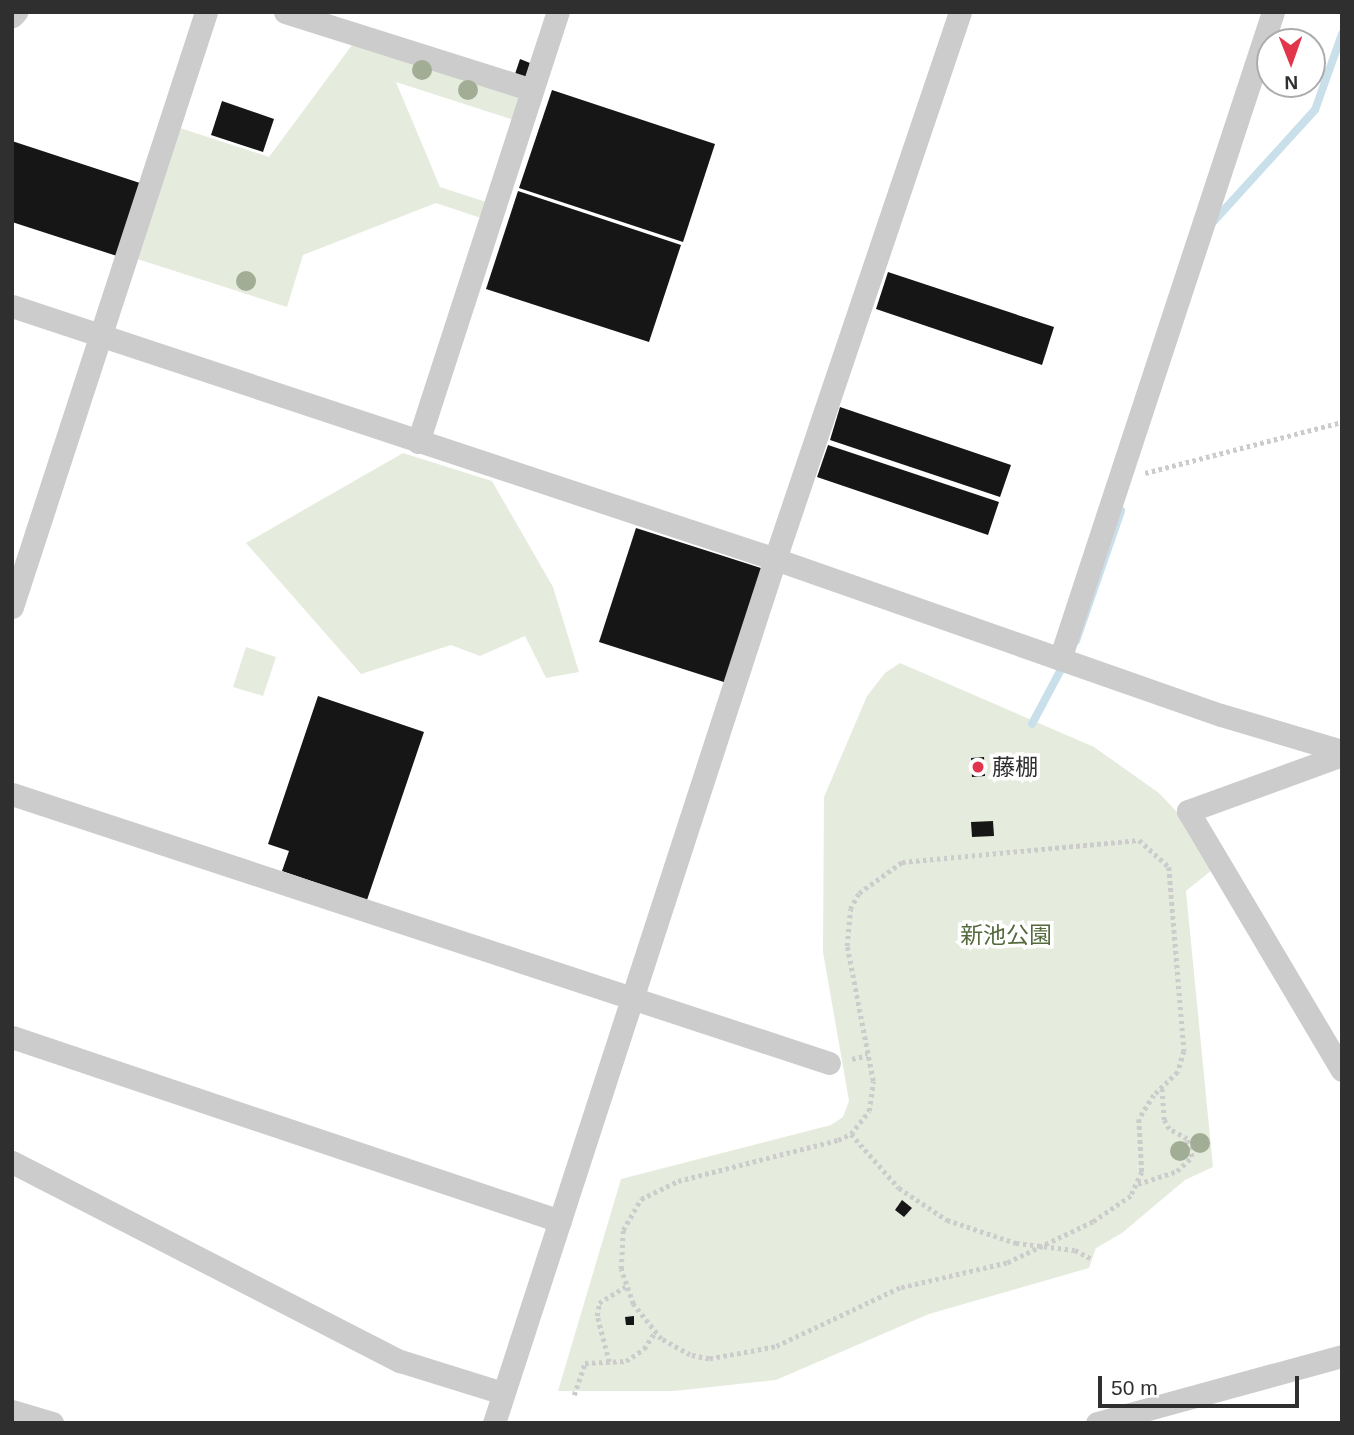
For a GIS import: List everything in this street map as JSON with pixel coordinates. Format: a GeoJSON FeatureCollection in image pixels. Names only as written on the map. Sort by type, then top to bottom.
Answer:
{"type":"FeatureCollection","features":[{"type":"Feature","properties":{"kind":"street"},"geometry":{"type":"LineString","coordinates":[[12,16],[16,12]]}},
{"type":"Feature","properties":{"kind":"street"},"geometry":{"type":"LineString","coordinates":[[12,607],[206,12]]}},
{"type":"Feature","properties":{"kind":"street"},"geometry":{"type":"LineString","coordinates":[[285,12],[533,90]]}},
{"type":"Feature","properties":{"kind":"street"},"geometry":{"type":"LineString","coordinates":[[418,442],[558,12]]}},
{"type":"Feature","properties":{"kind":"street"},"geometry":{"type":"LineString","coordinates":[[494,1423],[775,559],[960,12]]}},
{"type":"Feature","properties":{"kind":"street"},"geometry":{"type":"LineString","coordinates":[[1060,659],[1273,12]]}},
{"type":"Feature","properties":{"kind":"street"},"geometry":{"type":"LineString","coordinates":[[12,306],[775,559],[1060,659],[1342,753]]}},
{"type":"Feature","properties":{"kind":"street"},"geometry":{"type":"LineString","coordinates":[[1342,753],[1188,811],[1342,1070]]}},
{"type":"Feature","properties":{"kind":"street"},"geometry":{"type":"LineString","coordinates":[[12,794],[829,1063]]}},
{"type":"Feature","properties":{"kind":"street"},"geometry":{"type":"LineString","coordinates":[[12,1037],[560,1221]]}},
{"type":"Feature","properties":{"kind":"street"},"geometry":{"type":"LineString","coordinates":[[12,1162],[400,1361],[503,1393]]}},
{"type":"Feature","properties":{"kind":"street"},"geometry":{"type":"LineString","coordinates":[[1097,1423],[1148,1416],[1342,1356]]}},
{"type":"Feature","properties":{"kind":"street"},"geometry":{"type":"LineString","coordinates":[[12,1411],[52,1423]]}},
{"type":"Feature","properties":{"kind":"path"},"geometry":{"type":"LineString","coordinates":[[1120,472],[1136,475],[1342,422]]}},
{"type":"Feature","properties":{"kind":"path"},"geometry":{"type":"LineString","coordinates":[[1138,1184],[1139,1119],[1162,1088],[1178,1072],[1184,1051],[1169,867],[1139,840],[902,862],[875,878],[859,893],[846,927],[873,1096],[862,1123],[851,1134],[678,1181],[641,1199],[629,1213],[621,1240],[626,1287],[655,1332],[690,1355],[729,1358],[775,1347],[900,1289],[1007,1263],[1117,1206],[1138,1184],[1177,1171],[1192,1157],[1187,1139],[1170,1129],[1164,1120],[1162,1088]]}},
{"type":"Feature","properties":{"kind":"path"},"geometry":{"type":"LineString","coordinates":[[856,1058],[868,1055]]}},
{"type":"Feature","properties":{"kind":"path"},"geometry":{"type":"LineString","coordinates":[[851,1134],[899,1188],[929,1211],[965,1228],[1040,1248],[1075,1250],[1092,1259]]}},
{"type":"Feature","properties":{"kind":"path"},"geometry":{"type":"LineString","coordinates":[[610,1363],[597,1316],[599,1303],[626,1287]]}},
{"type":"Feature","properties":{"kind":"path"},"geometry":{"type":"LineString","coordinates":[[575,1395],[585,1363],[610,1363],[636,1356],[655,1332]]}},
{"type":"Feature","properties":{"kind":"green space"},"geometry":{"type":"Polygon","coordinates":[[[355,41],[522,95],[514,120],[396,82],[440,187],[486,202],[481,218],[436,203],[303,255],[287,307],[134,258],[177,127],[269,157],[355,41]]]}},
{"type":"Feature","properties":{"kind":"green space"},"geometry":{"type":"Polygon","coordinates":[[[403,453],[492,481],[553,587],[579,672],[546,678],[525,636],[480,656],[451,645],[361,674],[246,543],[403,453]]]}},
{"type":"Feature","properties":{"kind":"green space"},"geometry":{"type":"Polygon","coordinates":[[[246,647],[276,657],[263,696],[233,687],[246,647]]]}},
{"type":"Feature","properties":{"kind":"green space","name":"新池公園"},"geometry":{"type":"Polygon","coordinates":[[[900,663],[1094,747],[1159,793],[1176,811],[1212,870],[1186,891],[1213,1167],[1185,1180],[1122,1233],[1096,1248],[1089,1268],[929,1314],[776,1380],[674,1391],[558,1391],[621,1179],[831,1125],[843,1117],[849,1101],[823,952],[824,797],[867,696],[885,673],[900,663]]]}},
{"type":"Feature","properties":{"kind":"building"},"geometry":{"type":"Polygon","coordinates":[[[520,59],[530,63],[526,77],[515,74],[520,59]]]}},
{"type":"Feature","properties":{"kind":"building"},"geometry":{"type":"Polygon","coordinates":[[[552,90],[715,144],[683,242],[519,188],[552,90]]]}},
{"type":"Feature","properties":{"kind":"building"},"geometry":{"type":"Polygon","coordinates":[[[222,101],[274,119],[263,152],[211,135],[222,101]]]}},
{"type":"Feature","properties":{"kind":"building"},"geometry":{"type":"Polygon","coordinates":[[[12,141],[143,184],[120,257],[12,222],[12,141]]]}},
{"type":"Feature","properties":{"kind":"building"},"geometry":{"type":"Polygon","coordinates":[[[518,191],[681,245],[649,342],[486,289],[518,191]]]}},
{"type":"Feature","properties":{"kind":"building"},"geometry":{"type":"Polygon","coordinates":[[[888,272],[1054,327],[1042,365],[876,309],[888,272]]]}},
{"type":"Feature","properties":{"kind":"building"},"geometry":{"type":"Polygon","coordinates":[[[840,407],[1011,465],[1000,497],[830,440],[840,407]]]}},
{"type":"Feature","properties":{"kind":"building"},"geometry":{"type":"Polygon","coordinates":[[[828,445],[999,502],[988,535],[817,477],[828,445]]]}},
{"type":"Feature","properties":{"kind":"building"},"geometry":{"type":"Polygon","coordinates":[[[636,528],[767,570],[730,684],[599,642],[636,528]]]}},
{"type":"Feature","properties":{"kind":"building"},"geometry":{"type":"Polygon","coordinates":[[[318,696],[424,732],[367,900],[282,871],[289,851],[268,844],[318,696]]]}},
{"type":"Feature","properties":{"kind":"building","name":"藤棚"},"geometry":{"type":"Polygon","coordinates":[[[984,757],[985,776],[972,777],[971,758],[984,757]]]}},
{"type":"Feature","properties":{"kind":"building"},"geometry":{"type":"Polygon","coordinates":[[[993,821],[994,836],[972,837],[971,822],[993,821]]]}},
{"type":"Feature","properties":{"kind":"building"},"geometry":{"type":"Polygon","coordinates":[[[902,1200],[912,1208],[904,1217],[895,1210],[902,1200]]]}},
{"type":"Feature","properties":{"kind":"building"},"geometry":{"type":"Polygon","coordinates":[[[634,1316],[634,1325],[626,1325],[625,1317],[634,1316]]]}},
{"type":"Feature","properties":{"kind":"waterway"},"geometry":{"type":"LineString","coordinates":[[1213,222],[1315,110],[1342,34]]}},
{"type":"Feature","properties":{"kind":"waterway"},"geometry":{"type":"LineString","coordinates":[[1076,641],[1121,511]]}},
{"type":"Feature","properties":{"kind":"waterway"},"geometry":{"type":"LineString","coordinates":[[1032,724],[1065,662]]}},
{"type":"Feature","properties":{"kind":"place","name":"藤棚"},"geometry":{"type":"Point","coordinates":[978,767]}}]}
